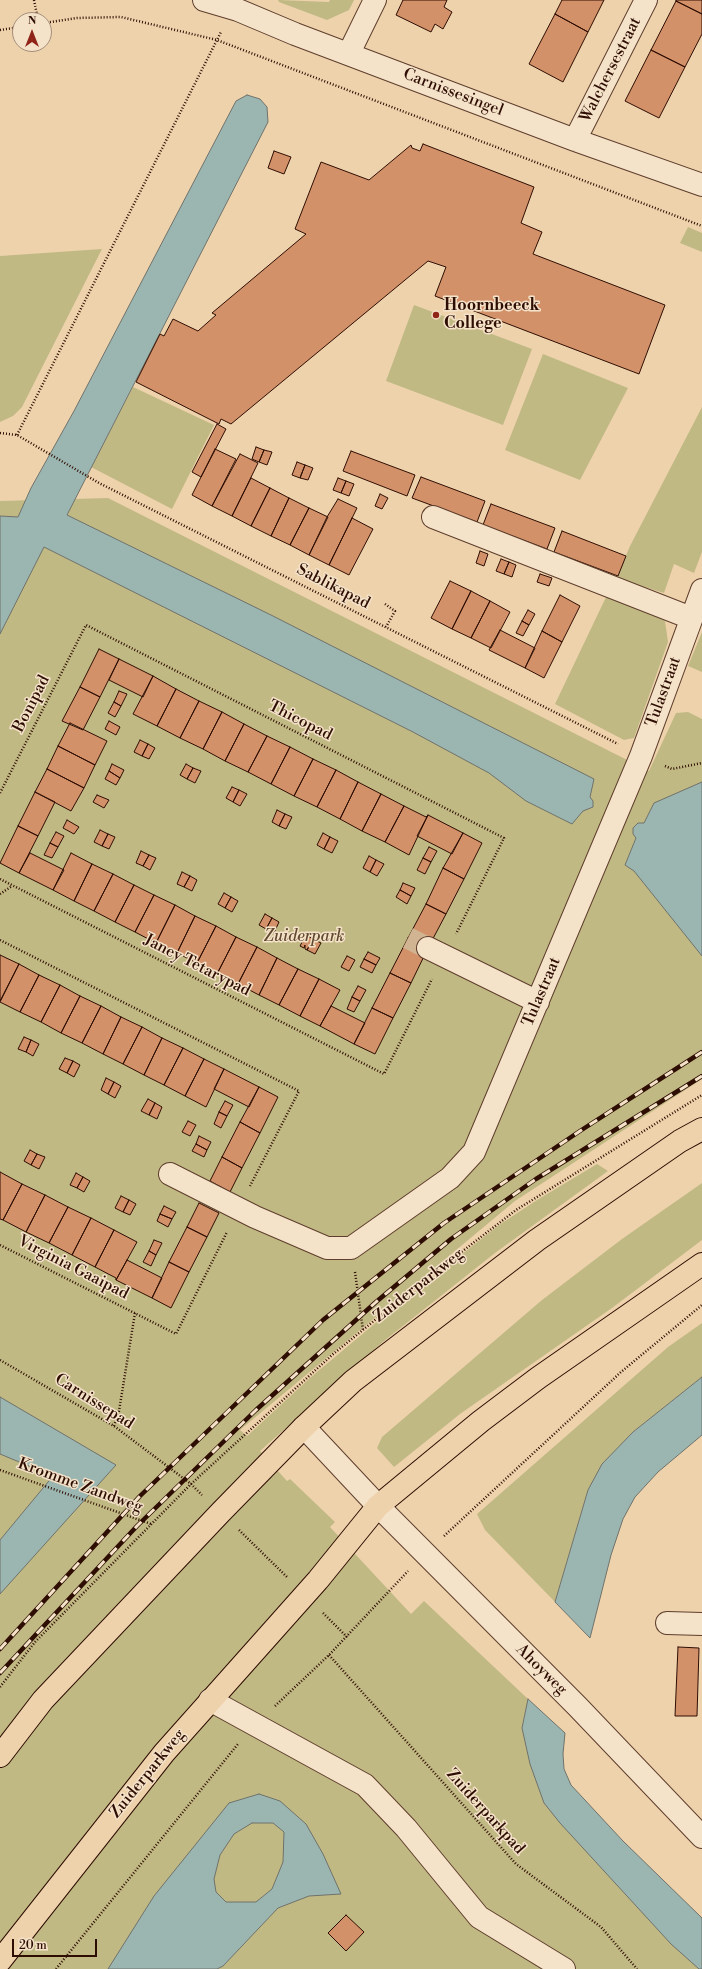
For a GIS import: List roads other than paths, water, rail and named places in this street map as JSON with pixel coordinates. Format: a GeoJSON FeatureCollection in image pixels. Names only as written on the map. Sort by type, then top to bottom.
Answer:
{"type":"FeatureCollection","features":[{"type":"Feature","properties":{"kind":"main road"},"geometry":{"type":"LineString","coordinates":[[0,1756],[43,1700],[220,1512],[304,1427],[357,1378],[537,1240],[680,1141],[702,1129]]}},
{"type":"Feature","properties":{"kind":"main road","name":"Zuiderparkweg"},"geometry":{"type":"LineString","coordinates":[[0,1961],[151,1769],[210,1700],[305,1595],[378,1506],[481,1421],[538,1378],[702,1264]]}},
{"type":"Feature","properties":{"kind":"street","name":"Carnissesingel"},"geometry":{"type":"LineString","coordinates":[[204,0],[240,5],[349,53],[576,140],[702,185]]}},
{"type":"Feature","properties":{"kind":"street"},"geometry":{"type":"LineString","coordinates":[[349,53],[375,0]]}},
{"type":"Feature","properties":{"kind":"street","name":"Walchersestraat"},"geometry":{"type":"LineString","coordinates":[[576,140],[646,0]]}},
{"type":"Feature","properties":{"kind":"street"},"geometry":{"type":"LineString","coordinates":[[433,518],[691,618]]}},
{"type":"Feature","properties":{"kind":"street","name":"Tulastraat"},"geometry":{"type":"LineString","coordinates":[[170,1174],[255,1217],[327,1248],[351,1248],[450,1178],[474,1152],[641,756],[702,590]]}},
{"type":"Feature","properties":{"kind":"street"},"geometry":{"type":"LineString","coordinates":[[428,948],[538,1002]]}},
{"type":"Feature","properties":{"kind":"street"},"geometry":{"type":"LineString","coordinates":[[304,1427],[378,1506]]}},
{"type":"Feature","properties":{"kind":"street","name":"Ahoyweg"},"geometry":{"type":"LineString","coordinates":[[378,1506],[699,1826]]}},
{"type":"Feature","properties":{"kind":"street"},"geometry":{"type":"LineString","coordinates":[[667,1623],[702,1624]]}},
{"type":"Feature","properties":{"kind":"street"},"geometry":{"type":"LineString","coordinates":[[210,1700],[365,1785],[406,1828],[479,1917],[564,1969]]}},
{"type":"Feature","properties":{"kind":"water"},"geometry":{"type":"Polygon","coordinates":[[[247,95],[260,99],[267,107],[268,122],[67,515],[271,615],[594,779],[590,797],[593,801],[593,807],[583,811],[572,824],[526,801],[489,773],[413,732],[44,547],[0,634],[0,516],[18,517],[31,488],[74,411],[236,101],[247,95]]]}},
{"type":"Feature","properties":{"kind":"water"},"geometry":{"type":"Polygon","coordinates":[[[702,782],[702,956],[634,871],[625,865],[636,838],[633,834],[633,828],[638,823],[644,823],[654,803],[702,782]]]}},
{"type":"Feature","properties":{"kind":"water"},"geometry":{"type":"Polygon","coordinates":[[[702,1377],[702,1435],[658,1472],[635,1497],[623,1519],[611,1555],[590,1638],[555,1602],[588,1490],[602,1464],[633,1432],[702,1377]]]}},
{"type":"Feature","properties":{"kind":"water"},"geometry":{"type":"Polygon","coordinates":[[[0,1397],[116,1465],[0,1594],[0,1540],[53,1476],[0,1454],[0,1397]]]}},
{"type":"Feature","properties":{"kind":"water"},"geometry":{"type":"Polygon","coordinates":[[[528,1699],[565,1733],[563,1754],[564,1769],[571,1785],[623,1841],[702,1918],[702,1969],[699,1969],[671,1944],[560,1823],[544,1803],[530,1764],[522,1728],[528,1699]]]}},
{"type":"Feature","properties":{"kind":"water"},"geometry":{"type":"Polygon","coordinates":[[[259,1794],[280,1801],[306,1824],[323,1854],[341,1894],[309,1896],[278,1908],[223,1966],[217,1969],[108,1969],[154,1896],[229,1803],[259,1794]],[[252,1823],[234,1834],[220,1855],[214,1879],[216,1892],[226,1902],[256,1902],[272,1889],[283,1862],[284,1832],[273,1823],[252,1823]]]}},
{"type":"Feature","properties":{"kind":"tunnel"},"geometry":{"type":"LineString","coordinates":[[408,938],[428,948]]}},
{"type":"Feature","properties":{"kind":"railway"},"geometry":{"type":"LineString","coordinates":[[0,1649],[140,1496],[323,1320],[444,1223],[580,1131],[702,1052]]}},
{"type":"Feature","properties":{"kind":"railway"},"geometry":{"type":"LineString","coordinates":[[0,1673],[137,1526],[256,1410],[376,1302],[451,1239],[536,1179],[702,1076]]}},
{"type":"Feature","properties":{"kind":"place","name":"Hoornbeeck College"},"geometry":{"type":"Point","coordinates":[436,315]}},
{"type":"Feature","properties":{"kind":"park label","name":"Zuiderpark"},"geometry":{"type":"Point","coordinates":[304,937]}}]}
